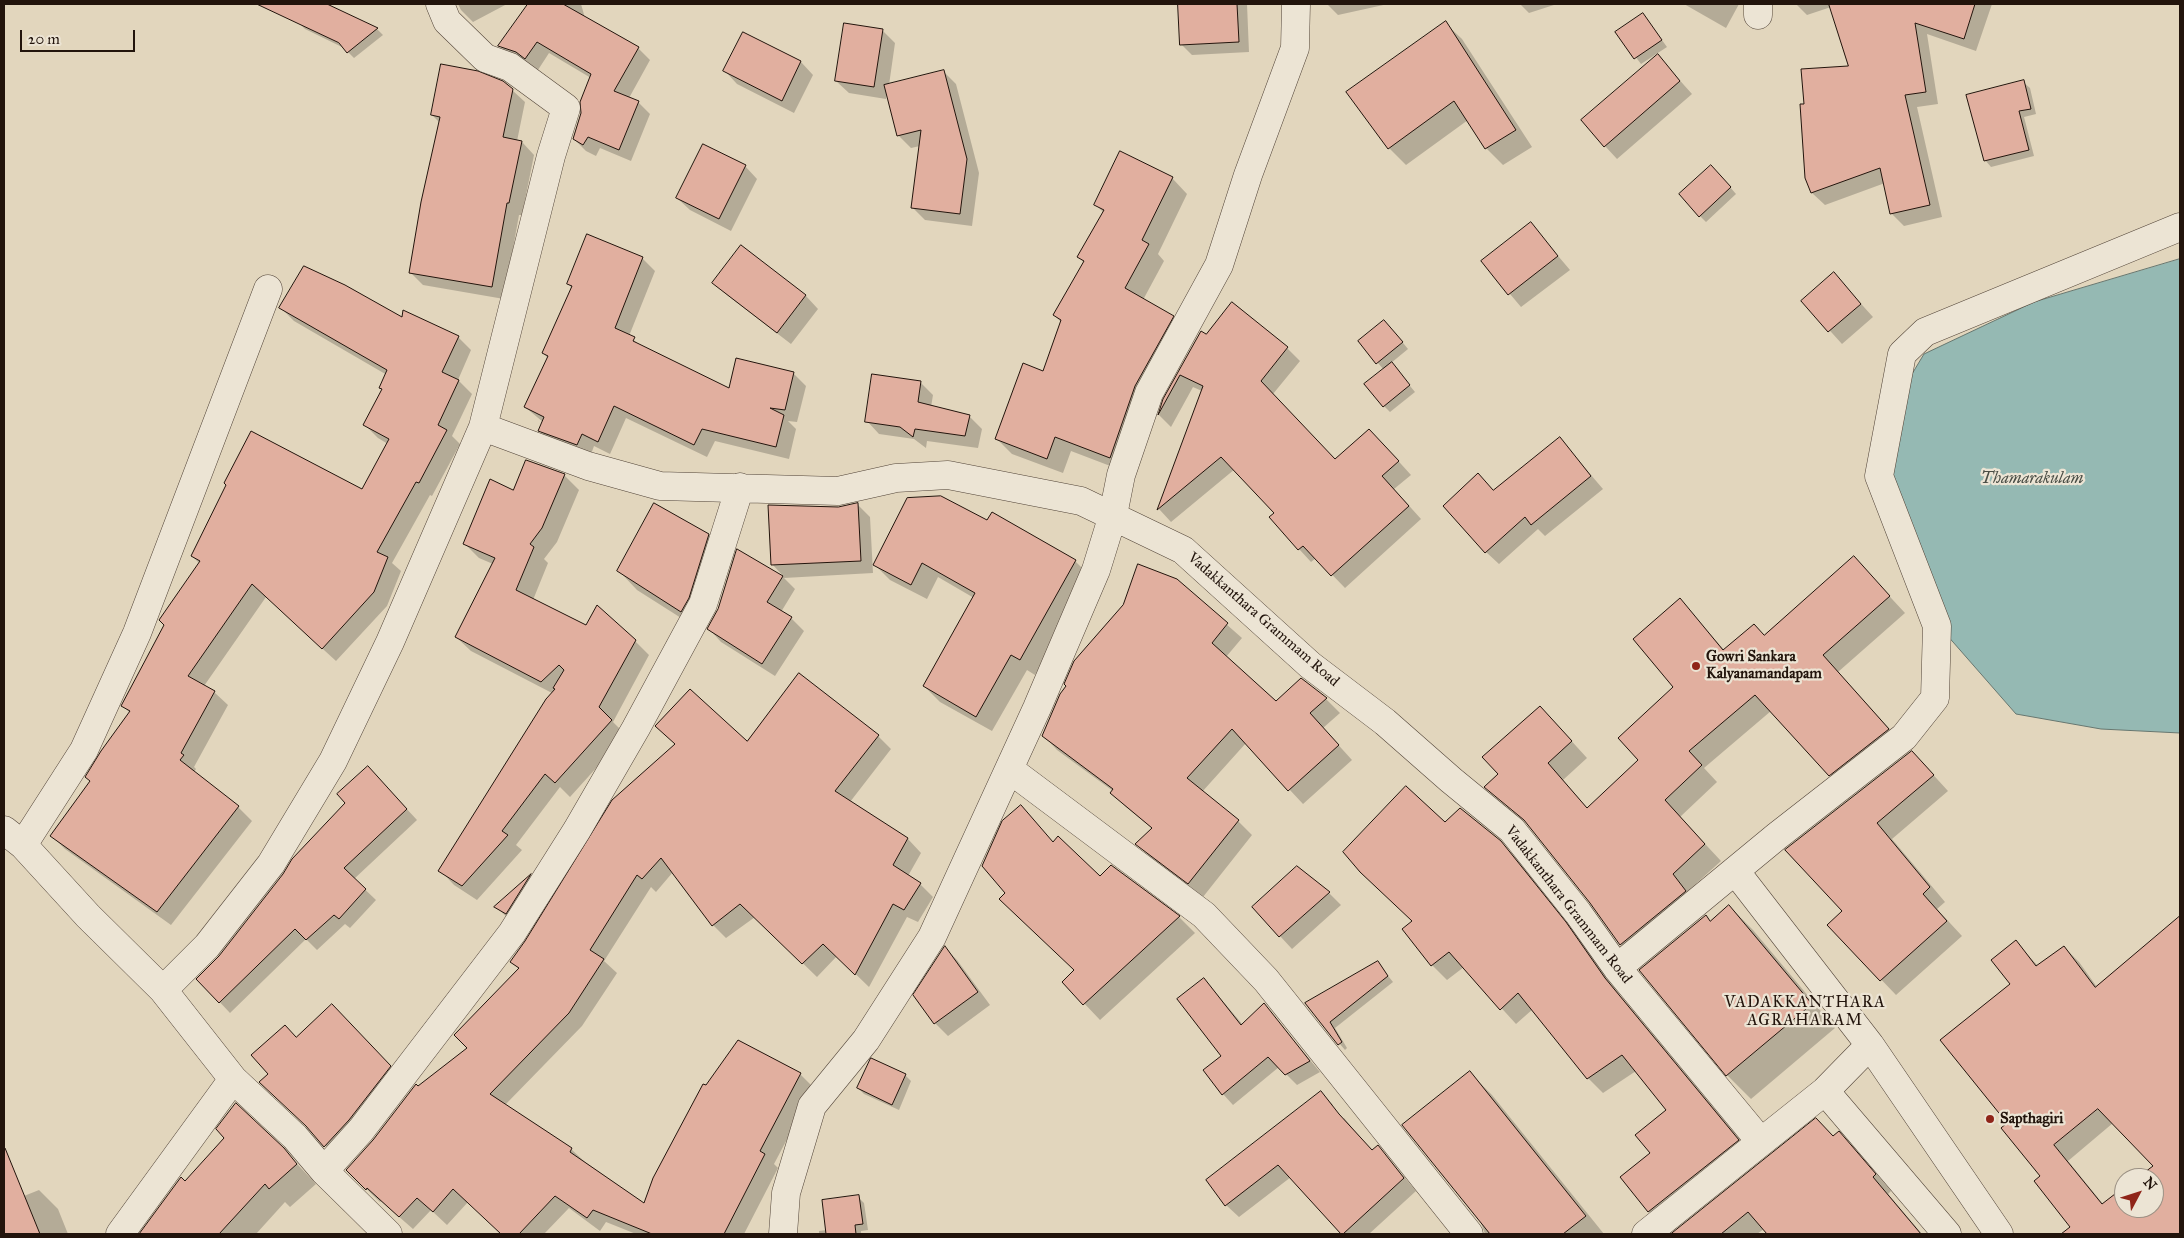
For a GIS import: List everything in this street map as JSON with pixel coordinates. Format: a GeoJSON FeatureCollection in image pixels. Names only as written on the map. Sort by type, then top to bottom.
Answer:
{"type":"FeatureCollection","features":[{"type":"Feature","properties":{"kind":"street"},"geometry":{"type":"LineString","coordinates":[[163,990],[206,946],[271,864],[333,761],[394,633],[483,427],[551,156],[566,108],[510,67],[485,58],[447,21],[440,4]]}},
{"type":"Feature","properties":{"kind":"street"},"geometry":{"type":"LineString","coordinates":[[783,1234],[786,1193],[812,1106],[866,1040],[932,937],[1009,769],[1096,570],[1113,515],[1121,475],[1149,393],[1219,265],[1248,175],[1294,48],[1296,4]]}},
{"type":"Feature","properties":{"kind":"street"},"geometry":{"type":"LineString","coordinates":[[1617,968],[1736,872],[1777,836],[1904,737],[1935,698],[1937,626],[1879,476],[1902,354],[1925,332],[2180,226]]}},
{"type":"Feature","properties":{"kind":"street"},"geometry":{"type":"LineString","coordinates":[[268,289],[137,632],[84,750],[14,838],[88,916],[163,990],[233,1079],[295,1137],[324,1171],[388,1234]]}},
{"type":"Feature","properties":{"kind":"street","name":"Vadakkanthara Grammam Road"},"geometry":{"type":"LineString","coordinates":[[483,427],[588,466],[660,486],[838,491],[896,478],[948,475],[1081,501],[1183,550],[1310,665],[1385,722],[1512,830],[1578,913],[1617,968],[1761,1142]]}},
{"type":"Feature","properties":{"kind":"street"},"geometry":{"type":"LineString","coordinates":[[324,1171],[361,1130],[512,933],[576,830],[636,728],[702,604],[740,487]]}},
{"type":"Feature","properties":{"kind":"street"},"geometry":{"type":"LineString","coordinates":[[1009,769],[1204,915],[1266,980],[1469,1234]]}},
{"type":"Feature","properties":{"kind":"street"},"geometry":{"type":"LineString","coordinates":[[1736,872],[1870,1045],[2000,1234]]}},
{"type":"Feature","properties":{"kind":"street"},"geometry":{"type":"LineString","coordinates":[[1646,1234],[1825,1091],[1870,1045]]}},
{"type":"Feature","properties":{"kind":"street"},"geometry":{"type":"LineString","coordinates":[[120,1234],[233,1079]]}},
{"type":"Feature","properties":{"kind":"street"},"geometry":{"type":"LineString","coordinates":[[1825,1091],[1946,1234]]}},
{"type":"Feature","properties":{"kind":"water","name":"Thamarakulam"},"geometry":{"type":"Polygon","coordinates":[[[2180,259],[2180,733],[2101,729],[2016,714],[1939,626],[1883,512],[1885,419],[1924,354],[2034,302],[2180,259]]]}},
{"type":"Feature","properties":{"kind":"building"},"geometry":{"type":"Polygon","coordinates":[[[257,4],[327,4],[378,28],[347,53],[339,43],[257,4]]]}},
{"type":"Feature","properties":{"kind":"building"},"geometry":{"type":"Polygon","coordinates":[[[528,4],[563,4],[639,47],[614,91],[639,101],[619,150],[588,137],[583,145],[573,139],[581,113],[580,102],[591,74],[537,42],[525,59],[516,52],[498,46],[528,4]]]}},
{"type":"Feature","properties":{"kind":"building"},"geometry":{"type":"Polygon","coordinates":[[[1178,4],[1237,4],[1239,42],[1180,45],[1178,4]]]}},
{"type":"Feature","properties":{"kind":"building"},"geometry":{"type":"Polygon","coordinates":[[[1829,4],[1975,4],[1964,39],[1915,23],[1926,92],[1905,95],[1930,205],[1890,214],[1880,168],[1811,193],[1805,178],[1800,104],[1804,104],[1801,69],[1848,66],[1829,4]]]}},
{"type":"Feature","properties":{"kind":"building"},"geometry":{"type":"Polygon","coordinates":[[[1643,13],[1662,40],[1634,59],[1615,32],[1643,13]]]}},
{"type":"Feature","properties":{"kind":"building"},"geometry":{"type":"Polygon","coordinates":[[[1446,21],[1516,130],[1485,149],[1454,101],[1388,149],[1346,92],[1446,21]]]}},
{"type":"Feature","properties":{"kind":"building"},"geometry":{"type":"Polygon","coordinates":[[[844,23],[883,29],[874,87],[835,81],[844,23]]]}},
{"type":"Feature","properties":{"kind":"building"},"geometry":{"type":"Polygon","coordinates":[[[743,32],[801,61],[782,101],[723,71],[743,32]]]}},
{"type":"Feature","properties":{"kind":"building"},"geometry":{"type":"Polygon","coordinates":[[[1658,54],[1680,81],[1604,147],[1581,120],[1658,54]]]}},
{"type":"Feature","properties":{"kind":"building"},"geometry":{"type":"Polygon","coordinates":[[[441,64],[478,71],[503,81],[513,89],[503,137],[522,141],[509,203],[507,203],[492,287],[409,273],[421,202],[440,117],[431,115],[441,64]]]}},
{"type":"Feature","properties":{"kind":"building"},"geometry":{"type":"Polygon","coordinates":[[[944,70],[967,159],[960,214],[911,208],[921,130],[897,136],[884,85],[944,70]]]}},
{"type":"Feature","properties":{"kind":"building"},"geometry":{"type":"Polygon","coordinates":[[[2024,80],[2031,109],[2019,111],[2029,150],[1984,161],[1966,95],[2024,80]]]}},
{"type":"Feature","properties":{"kind":"building"},"geometry":{"type":"Polygon","coordinates":[[[703,144],[746,165],[719,219],[676,198],[703,144]]]}},
{"type":"Feature","properties":{"kind":"building"},"geometry":{"type":"Polygon","coordinates":[[[1120,151],[1173,177],[1142,240],[1149,244],[1125,288],[1174,316],[1135,386],[1110,458],[1055,437],[1047,459],[995,439],[1023,363],[1043,371],[1061,320],[1053,315],[1084,261],[1077,257],[1104,210],[1094,205],[1120,151]]]}},
{"type":"Feature","properties":{"kind":"building"},"geometry":{"type":"Polygon","coordinates":[[[1711,165],[1731,187],[1699,217],[1679,194],[1711,165]]]}},
{"type":"Feature","properties":{"kind":"building"},"geometry":{"type":"Polygon","coordinates":[[[1531,222],[1558,256],[1508,295],[1481,261],[1531,222]]]}},
{"type":"Feature","properties":{"kind":"building"},"geometry":{"type":"Polygon","coordinates":[[[587,234],[643,257],[615,328],[635,337],[633,341],[729,388],[736,358],[794,372],[785,410],[770,408],[784,415],[776,447],[702,429],[694,445],[614,406],[598,442],[582,434],[577,445],[538,431],[544,417],[524,407],[548,356],[542,353],[572,286],[567,284],[587,234]]]}},
{"type":"Feature","properties":{"kind":"building"},"geometry":{"type":"Polygon","coordinates":[[[741,245],[806,295],[777,333],[712,283],[741,245]]]}},
{"type":"Feature","properties":{"kind":"building"},"geometry":{"type":"Polygon","coordinates":[[[304,266],[345,285],[402,317],[403,310],[459,336],[442,372],[459,380],[438,425],[447,430],[419,483],[416,482],[377,552],[388,557],[374,592],[322,649],[252,584],[188,676],[215,691],[181,753],[184,755],[180,760],[239,806],[157,912],[50,836],[90,781],[85,777],[130,711],[121,706],[164,625],[159,620],[200,561],[191,556],[226,485],[224,483],[251,431],[362,489],[389,439],[363,425],[382,389],[379,388],[387,370],[279,308],[304,266]]]}},
{"type":"Feature","properties":{"kind":"building"},"geometry":{"type":"Polygon","coordinates":[[[1834,272],[1861,304],[1828,332],[1801,301],[1834,272]]]}},
{"type":"Feature","properties":{"kind":"building"},"geometry":{"type":"Polygon","coordinates":[[[1232,302],[1288,347],[1261,381],[1335,459],[1369,429],[1399,461],[1382,476],[1409,506],[1331,576],[1303,546],[1298,550],[1269,517],[1274,513],[1221,457],[1157,510],[1203,386],[1180,375],[1158,415],[1163,399],[1201,331],[1206,334],[1232,302]]]}},
{"type":"Feature","properties":{"kind":"building"},"geometry":{"type":"Polygon","coordinates":[[[1384,320],[1403,342],[1376,364],[1358,341],[1384,320]]]}},
{"type":"Feature","properties":{"kind":"building"},"geometry":{"type":"Polygon","coordinates":[[[1392,362],[1410,385],[1383,407],[1364,384],[1392,362]]]}},
{"type":"Feature","properties":{"kind":"building"},"geometry":{"type":"Polygon","coordinates":[[[872,374],[921,381],[918,402],[970,415],[965,436],[915,429],[913,437],[900,427],[865,422],[872,374]]]}},
{"type":"Feature","properties":{"kind":"building"},"geometry":{"type":"Polygon","coordinates":[[[1560,437],[1591,476],[1531,525],[1525,517],[1485,553],[1443,506],[1478,473],[1493,490],[1560,437]]]}},
{"type":"Feature","properties":{"kind":"building"},"geometry":{"type":"Polygon","coordinates":[[[526,460],[565,474],[542,528],[530,544],[534,547],[516,590],[586,625],[597,605],[636,640],[599,707],[612,720],[555,783],[545,774],[502,831],[508,835],[462,886],[438,871],[546,699],[555,689],[553,688],[564,670],[559,665],[541,682],[455,637],[495,558],[463,544],[490,479],[513,490],[526,460]]]}},
{"type":"Feature","properties":{"kind":"building"},"geometry":{"type":"Polygon","coordinates":[[[941,496],[987,520],[992,512],[1076,560],[1020,660],[1011,655],[976,717],[923,686],[975,593],[922,563],[911,585],[873,565],[907,498],[941,496]]]}},
{"type":"Feature","properties":{"kind":"building"},"geometry":{"type":"Polygon","coordinates":[[[654,503],[709,534],[689,598],[681,612],[617,571],[654,503]]]}},
{"type":"Feature","properties":{"kind":"building"},"geometry":{"type":"Polygon","coordinates":[[[858,503],[861,561],[771,565],[768,505],[838,507],[858,503]]]}},
{"type":"Feature","properties":{"kind":"building"},"geometry":{"type":"Polygon","coordinates":[[[737,549],[783,576],[767,602],[792,617],[762,664],[707,629],[718,609],[737,549]]]}},
{"type":"Feature","properties":{"kind":"building"},"geometry":{"type":"Polygon","coordinates":[[[1854,556],[1890,596],[1823,655],[1889,729],[1829,776],[1755,695],[1689,751],[1702,765],[1665,800],[1705,844],[1673,874],[1686,891],[1620,945],[1590,903],[1524,820],[1484,787],[1498,774],[1482,757],[1540,706],[1572,741],[1548,763],[1587,808],[1638,760],[1618,738],[1673,687],[1633,639],[1680,598],[1723,650],[1754,624],[1764,635],[1854,556]]]}},
{"type":"Feature","properties":{"kind":"building"},"geometry":{"type":"Polygon","coordinates":[[[1138,564],[1177,579],[1228,623],[1212,643],[1276,701],[1301,678],[1327,698],[1310,713],[1339,745],[1288,791],[1232,729],[1187,778],[1239,820],[1188,884],[1135,844],[1152,828],[1110,793],[1113,789],[1042,736],[1060,694],[1066,686],[1064,684],[1074,661],[1123,605],[1138,564]]]}},
{"type":"Feature","properties":{"kind":"building"},"geometry":{"type":"Polygon","coordinates":[[[799,673],[879,735],[835,791],[908,838],[893,865],[921,883],[904,910],[893,904],[855,975],[823,944],[802,964],[740,904],[712,926],[661,858],[642,879],[637,875],[590,950],[604,959],[569,1013],[490,1094],[572,1148],[570,1152],[644,1203],[653,1178],[703,1084],[706,1085],[738,1040],[801,1073],[760,1151],[765,1154],[724,1234],[652,1234],[593,1210],[587,1218],[555,1196],[519,1234],[501,1234],[453,1189],[433,1212],[417,1198],[399,1217],[367,1188],[366,1190],[346,1170],[373,1140],[416,1084],[418,1086],[467,1048],[454,1035],[519,968],[510,962],[525,941],[612,800],[675,744],[655,726],[690,689],[747,741],[799,673]]]}},
{"type":"Feature","properties":{"kind":"building"},"geometry":{"type":"Polygon","coordinates":[[[1912,751],[1934,775],[1877,823],[1930,887],[1923,894],[1947,921],[1880,981],[1827,925],[1842,911],[1785,850],[1912,751]]]}},
{"type":"Feature","properties":{"kind":"building"},"geometry":{"type":"Polygon","coordinates":[[[368,766],[407,809],[344,868],[366,889],[339,919],[334,915],[306,940],[295,929],[219,1003],[196,979],[219,956],[283,874],[292,859],[345,803],[337,794],[368,766]]]}},
{"type":"Feature","properties":{"kind":"building"},"geometry":{"type":"Polygon","coordinates":[[[1406,786],[1445,822],[1460,808],[1501,841],[1566,922],[1605,978],[1739,1140],[1648,1212],[1620,1177],[1650,1153],[1635,1135],[1666,1110],[1622,1055],[1587,1079],[1518,993],[1500,1010],[1449,952],[1431,966],[1402,929],[1412,921],[1360,872],[1343,852],[1406,786]]]}},
{"type":"Feature","properties":{"kind":"building"},"geometry":{"type":"Polygon","coordinates":[[[1021,805],[1053,842],[1058,836],[1100,876],[1111,865],[1180,916],[1083,1005],[1062,982],[1074,970],[999,899],[1005,893],[982,866],[1002,821],[1021,805]]]}},
{"type":"Feature","properties":{"kind":"building"},"geometry":{"type":"Polygon","coordinates":[[[1297,866],[1330,892],[1279,937],[1252,907],[1297,866]]]}},
{"type":"Feature","properties":{"kind":"building"},"geometry":{"type":"Polygon","coordinates":[[[531,874],[506,914],[494,907],[531,874]]]}},
{"type":"Feature","properties":{"kind":"building"},"geometry":{"type":"Polygon","coordinates":[[[1729,905],[1812,1004],[1726,1076],[1639,970],[1706,915],[1710,921],[1729,905]]]}},
{"type":"Feature","properties":{"kind":"building"},"geometry":{"type":"Polygon","coordinates":[[[2180,916],[2180,1234],[2061,1234],[2070,1227],[2034,1181],[2040,1176],[2001,1128],[2007,1123],[1940,1040],[2010,984],[1991,960],[2016,940],[2036,966],[2064,946],[2095,987],[2180,916]],[[2098,1109],[2054,1145],[2102,1204],[2114,1195],[2114,1218],[2164,1218],[2164,1168],[2150,1168],[2153,1166],[2098,1109]]]}},
{"type":"Feature","properties":{"kind":"building"},"geometry":{"type":"Polygon","coordinates":[[[945,946],[978,992],[934,1024],[913,995],[945,946]]]}},
{"type":"Feature","properties":{"kind":"building"},"geometry":{"type":"Polygon","coordinates":[[[1378,961],[1388,976],[1330,1022],[1342,1042],[1338,1045],[1305,1003],[1378,961]]]}},
{"type":"Feature","properties":{"kind":"building"},"geometry":{"type":"Polygon","coordinates":[[[1204,978],[1241,1025],[1264,1003],[1310,1061],[1285,1075],[1268,1057],[1222,1095],[1203,1070],[1221,1056],[1177,999],[1204,978]]]}},
{"type":"Feature","properties":{"kind":"building"},"geometry":{"type":"Polygon","coordinates":[[[332,1004],[391,1066],[349,1120],[324,1147],[306,1126],[259,1082],[268,1074],[251,1055],[285,1025],[296,1037],[332,1004]]]}},
{"type":"Feature","properties":{"kind":"building"},"geometry":{"type":"Polygon","coordinates":[[[871,1058],[906,1074],[892,1105],[857,1088],[871,1058]]]}},
{"type":"Feature","properties":{"kind":"building"},"geometry":{"type":"Polygon","coordinates":[[[1470,1071],[1586,1216],[1563,1234],[1490,1234],[1402,1125],[1470,1071]]]}},
{"type":"Feature","properties":{"kind":"building"},"geometry":{"type":"Polygon","coordinates":[[[1321,1091],[1372,1150],[1378,1145],[1404,1178],[1343,1234],[1278,1165],[1225,1206],[1206,1180],[1321,1091]]]}},
{"type":"Feature","properties":{"kind":"building"},"geometry":{"type":"Polygon","coordinates":[[[236,1103],[284,1148],[297,1164],[269,1189],[265,1184],[219,1234],[139,1234],[181,1177],[185,1181],[224,1138],[216,1129],[236,1103]]]}},
{"type":"Feature","properties":{"kind":"building"},"geometry":{"type":"Polygon","coordinates":[[[1816,1118],[1833,1136],[1839,1131],[1876,1174],[1873,1177],[1921,1234],[1767,1234],[1748,1212],[1721,1234],[1671,1234],[1816,1118]]]}},
{"type":"Feature","properties":{"kind":"building"},"geometry":{"type":"Polygon","coordinates":[[[5,1148],[40,1234],[4,1234],[5,1148]]]}},
{"type":"Feature","properties":{"kind":"building"},"geometry":{"type":"Polygon","coordinates":[[[859,1195],[863,1224],[855,1225],[856,1234],[826,1234],[822,1200],[859,1195]]]}},
{"type":"Feature","properties":{"kind":"place","name":"Gowri Sankara Kalyanamandapam"},"geometry":{"type":"Point","coordinates":[1696,666]}},
{"type":"Feature","properties":{"kind":"place","name":"Sapthagiri"},"geometry":{"type":"Point","coordinates":[1990,1119]}},
{"type":"Feature","properties":{"kind":"district","name":"VADAKKANTHARA AGRAHARAM"},"geometry":{"type":"Point","coordinates":[1805,1012]}}]}
